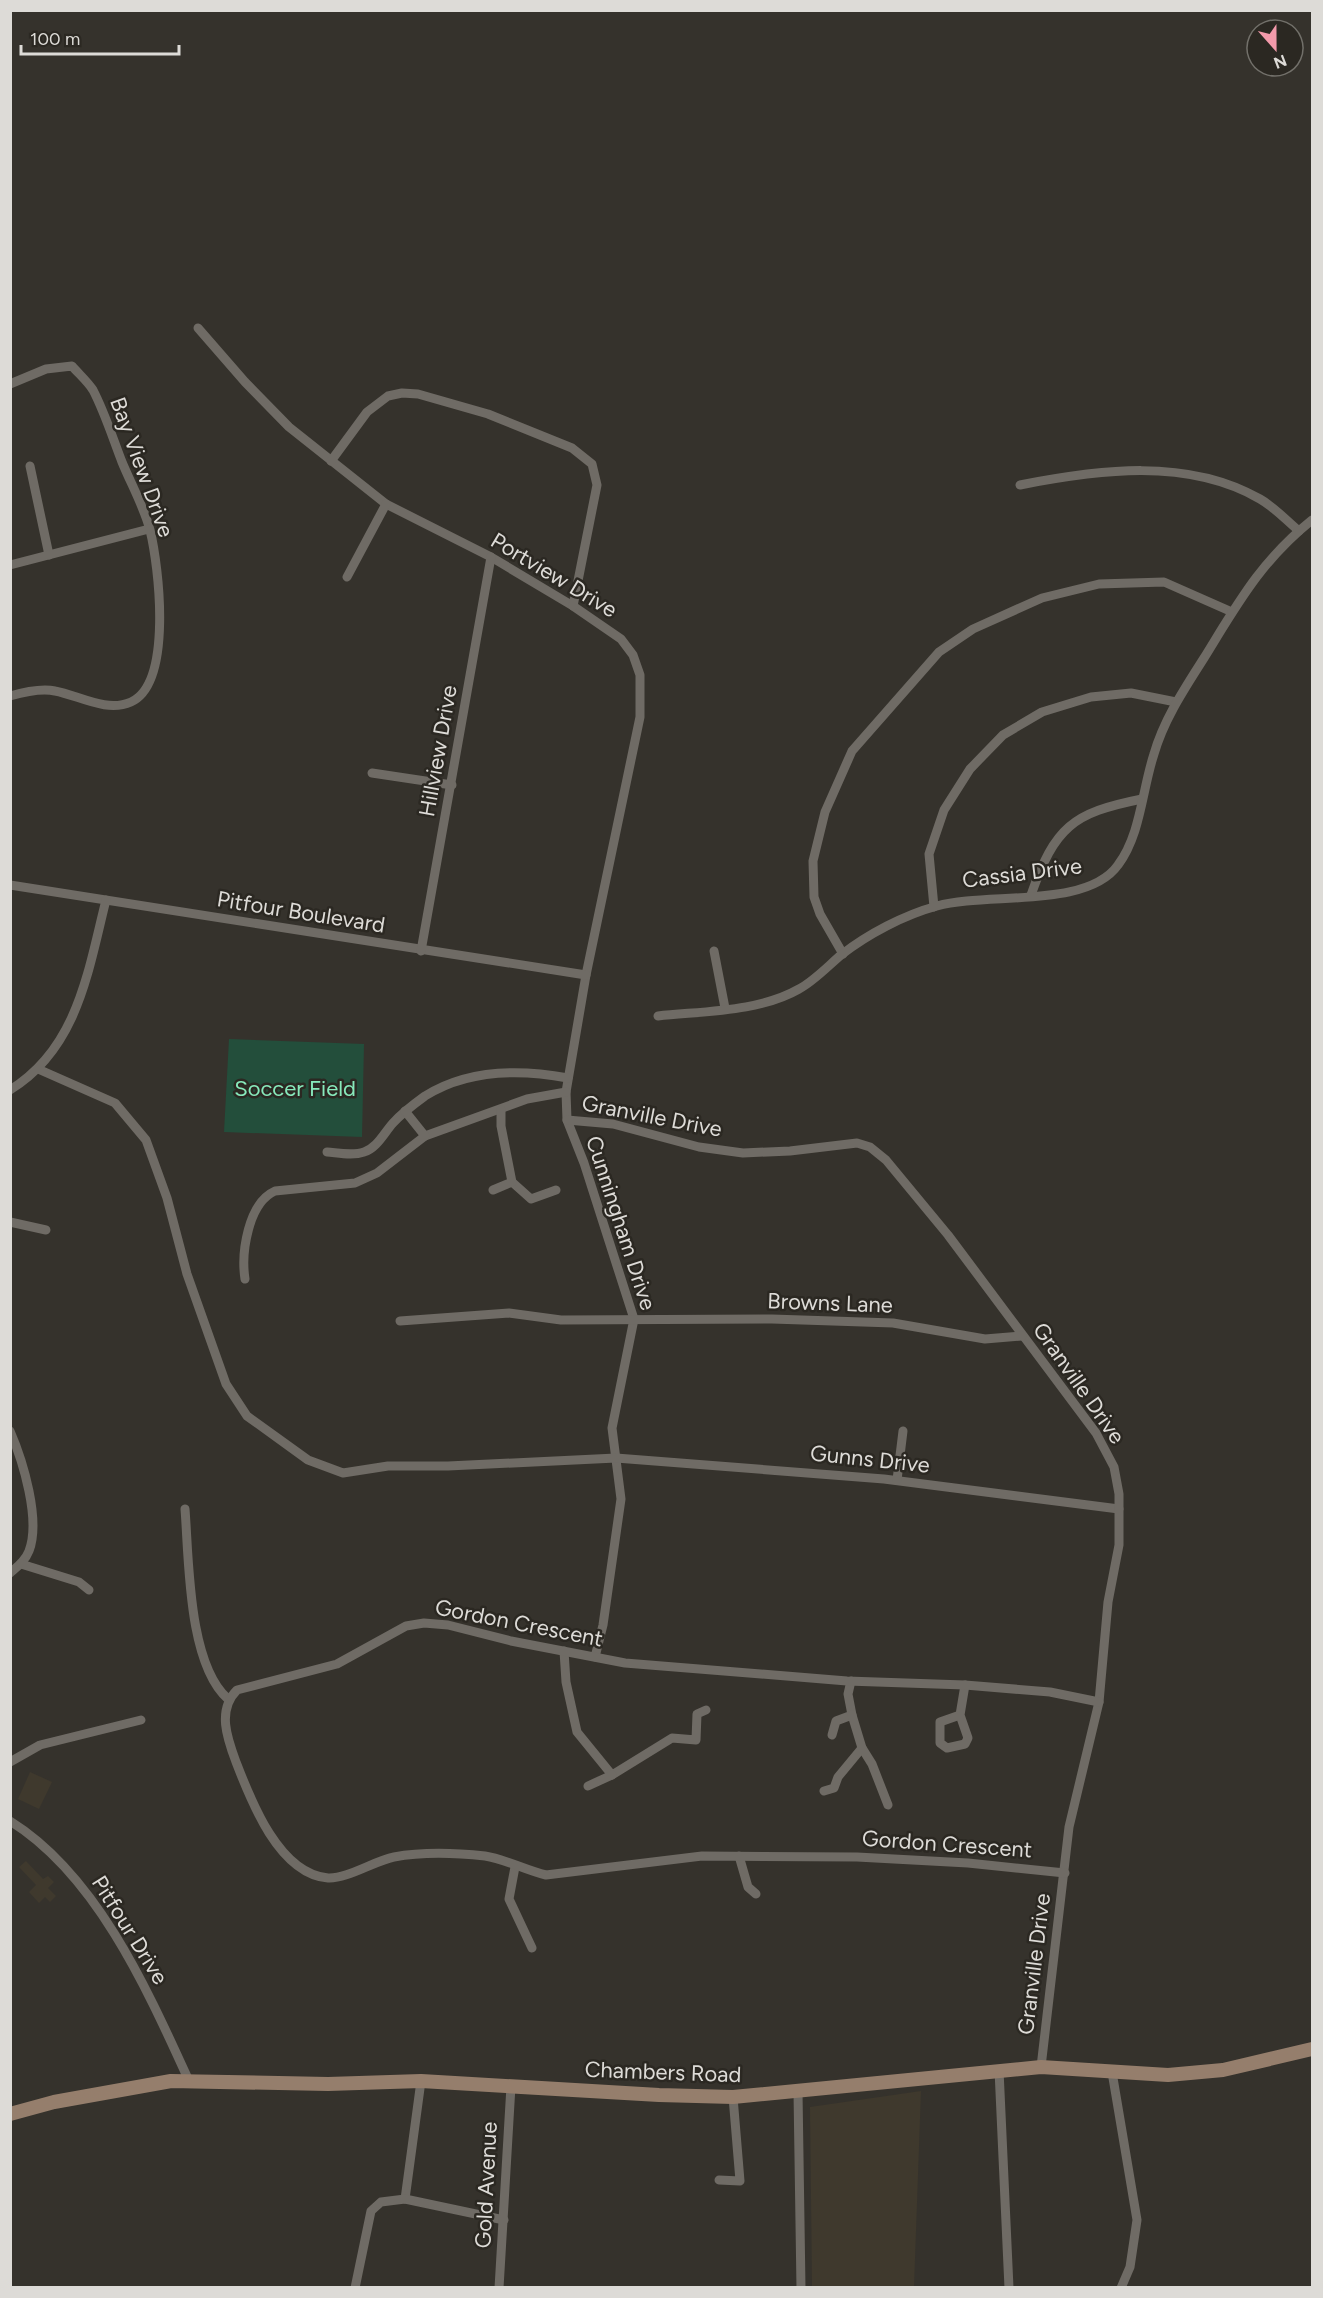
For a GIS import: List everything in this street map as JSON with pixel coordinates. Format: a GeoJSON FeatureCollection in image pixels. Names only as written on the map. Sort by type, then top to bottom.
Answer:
{"type":"FeatureCollection","features":[{"type":"Feature","properties":{"kind":"street","name":"Portview Drive"},"geometry":{"type":"LineString","coordinates":[[198,328],[245,382],[290,427],[386,504],[491,557],[573,606],[621,639],[633,655],[640,675],[642,693],[640,717],[586,975],[566,1092],[567,1120]]}},
{"type":"Feature","properties":{"kind":"street","name":"Bay View Drive"},"geometry":{"type":"LineString","coordinates":[[10,384],[46,369],[72,366],[92,389],[149,529],[156,576],[159,651],[154,671],[144,690],[131,702],[114,705],[88,702],[54,690],[23,692],[10,696]]}},
{"type":"Feature","properties":{"kind":"street"},"geometry":{"type":"LineString","coordinates":[[331,461],[367,412],[388,396],[402,393],[418,394],[488,414],[572,448],[592,464],[597,485],[573,606]]}},
{"type":"Feature","properties":{"kind":"street"},"geometry":{"type":"LineString","coordinates":[[30,466],[49,555]]}},
{"type":"Feature","properties":{"kind":"street"},"geometry":{"type":"LineString","coordinates":[[1020,485],[1113,471],[1166,471],[1235,486],[1262,500],[1299,531]]}},
{"type":"Feature","properties":{"kind":"street"},"geometry":{"type":"LineString","coordinates":[[346,577],[386,504]]}},
{"type":"Feature","properties":{"kind":"street","name":"Cassia Drive"},"geometry":{"type":"LineString","coordinates":[[658,1016],[773,1001],[800,989],[873,933],[934,907],[964,900],[1031,895],[1086,887],[1104,880],[1118,866],[1131,842],[1154,752],[1176,702],[1256,576],[1284,542],[1312,520]]}},
{"type":"Feature","properties":{"kind":"street"},"geometry":{"type":"LineString","coordinates":[[10,565],[149,529]]}},
{"type":"Feature","properties":{"kind":"street","name":"Hillview Drive"},"geometry":{"type":"LineString","coordinates":[[422,951],[491,557]]}},
{"type":"Feature","properties":{"kind":"street"},"geometry":{"type":"LineString","coordinates":[[843,954],[820,914],[814,897],[813,861],[825,812],[852,751],[939,652],[973,629],[1042,598],[1098,584],[1164,582],[1232,612]]}},
{"type":"Feature","properties":{"kind":"street"},"geometry":{"type":"LineString","coordinates":[[934,907],[929,854],[944,810],[970,769],[1003,735],[1042,712],[1091,697],[1131,693],[1176,702]]}},
{"type":"Feature","properties":{"kind":"street"},"geometry":{"type":"LineString","coordinates":[[372,773],[452,785]]}},
{"type":"Feature","properties":{"kind":"street"},"geometry":{"type":"LineString","coordinates":[[1031,895],[1040,868],[1056,838],[1076,820],[1102,807],[1142,799]]}},
{"type":"Feature","properties":{"kind":"street","name":"Pitfour Boulevard"},"geometry":{"type":"LineString","coordinates":[[10,885],[586,975]]}},
{"type":"Feature","properties":{"kind":"street"},"geometry":{"type":"LineString","coordinates":[[10,1090],[38,1069],[60,1041],[81,1001],[106,900]]}},
{"type":"Feature","properties":{"kind":"street"},"geometry":{"type":"LineString","coordinates":[[714,951],[725,1008]]}},
{"type":"Feature","properties":{"kind":"street","name":"Gunns Drive"},"geometry":{"type":"LineString","coordinates":[[38,1069],[115,1103],[133,1121],[146,1140],[167,1198],[187,1274],[226,1384],[247,1416],[300,1455],[343,1473],[388,1466],[448,1467],[616,1458],[897,1480],[1119,1509]]}},
{"type":"Feature","properties":{"kind":"street"},"geometry":{"type":"LineString","coordinates":[[327,1152],[355,1154],[370,1149],[405,1111],[443,1086],[465,1079],[494,1073],[531,1071],[568,1078]]}},
{"type":"Feature","properties":{"kind":"street"},"geometry":{"type":"LineString","coordinates":[[245,1279],[242,1258],[248,1234],[261,1201],[267,1194],[275,1191],[355,1183],[377,1173],[425,1136],[527,1099],[566,1092]]}},
{"type":"Feature","properties":{"kind":"street"},"geometry":{"type":"LineString","coordinates":[[501,1110],[501,1126],[512,1182],[531,1199],[556,1190]]}},
{"type":"Feature","properties":{"kind":"street"},"geometry":{"type":"LineString","coordinates":[[405,1111],[425,1136]]}},
{"type":"Feature","properties":{"kind":"street","name":"Cunningham Drive"},"geometry":{"type":"LineString","coordinates":[[567,1120],[584,1163],[634,1319],[612,1428],[621,1499],[603,1625],[595,1657]]}},
{"type":"Feature","properties":{"kind":"street","name":"Granville Drive"},"geometry":{"type":"LineString","coordinates":[[567,1120],[613,1124],[699,1147],[743,1153],[800,1150],[857,1143],[870,1147],[885,1160],[948,1235],[1096,1433],[1114,1467],[1119,1509],[1119,1545],[1108,1602],[1099,1702],[1069,1827],[1041,2067]]}},
{"type":"Feature","properties":{"kind":"street"},"geometry":{"type":"LineString","coordinates":[[493,1190],[512,1182]]}},
{"type":"Feature","properties":{"kind":"street"},"geometry":{"type":"LineString","coordinates":[[10,1222],[46,1230]]}},
{"type":"Feature","properties":{"kind":"street","name":"Browns Lane"},"geometry":{"type":"LineString","coordinates":[[400,1321],[509,1313],[561,1320],[893,1323],[985,1339],[1022,1336]]}},
{"type":"Feature","properties":{"kind":"street"},"geometry":{"type":"LineString","coordinates":[[10,1431],[21,1456],[30,1502],[32,1538],[21,1564],[10,1573]]}},
{"type":"Feature","properties":{"kind":"street"},"geometry":{"type":"LineString","coordinates":[[897,1480],[903,1431]]}},
{"type":"Feature","properties":{"kind":"street"},"geometry":{"type":"LineString","coordinates":[[185,1509],[195,1629],[217,1684],[228,1699]]}},
{"type":"Feature","properties":{"kind":"street"},"geometry":{"type":"LineString","coordinates":[[21,1564],[79,1582],[89,1590]]}},
{"type":"Feature","properties":{"kind":"street","name":"Gordon Crescent"},"geometry":{"type":"LineString","coordinates":[[1065,1873],[968,1863],[857,1857],[702,1856],[546,1875],[486,1856],[434,1855],[393,1857],[330,1878],[308,1873],[267,1831],[249,1797],[233,1754],[224,1715],[228,1699],[237,1690],[337,1664],[406,1626],[424,1623],[448,1625],[595,1657],[681,1669],[749,1671],[851,1681],[965,1685],[1050,1692],[1099,1702]]}},
{"type":"Feature","properties":{"kind":"street"},"geometry":{"type":"LineString","coordinates":[[564,1651],[566,1682],[578,1732],[612,1775]]}},
{"type":"Feature","properties":{"kind":"street"},"geometry":{"type":"LineString","coordinates":[[851,1681],[848,1694],[852,1715],[862,1748],[876,1772],[888,1805]]}},
{"type":"Feature","properties":{"kind":"street"},"geometry":{"type":"LineString","coordinates":[[960,1715],[965,1685]]}},
{"type":"Feature","properties":{"kind":"street"},"geometry":{"type":"LineString","coordinates":[[588,1786],[612,1775],[672,1738],[696,1740],[698,1714],[706,1710]]}},
{"type":"Feature","properties":{"kind":"street"},"geometry":{"type":"LineString","coordinates":[[832,1736],[836,1721],[852,1715]]}},
{"type":"Feature","properties":{"kind":"street"},"geometry":{"type":"LineString","coordinates":[[10,1762],[40,1745],[141,1720]]}},
{"type":"Feature","properties":{"kind":"street"},"geometry":{"type":"LineString","coordinates":[[824,1791],[834,1788],[838,1777],[862,1748]]}},
{"type":"Feature","properties":{"kind":"street","name":"Pitfour Drive"},"geometry":{"type":"LineString","coordinates":[[10,1821],[64,1866],[106,1921],[141,1980],[189,2081]]}},
{"type":"Feature","properties":{"kind":"street"},"geometry":{"type":"LineString","coordinates":[[739,1857],[748,1887],[756,1894]]}},
{"type":"Feature","properties":{"kind":"street"},"geometry":{"type":"LineString","coordinates":[[515,1867],[510,1899],[532,1948]]}},
{"type":"Feature","properties":{"kind":"street","name":"Chambers Road"},"geometry":{"type":"LineString","coordinates":[[10,2114],[54,2102],[171,2081],[328,2084],[421,2081],[658,2095],[733,2097],[1041,2067],[1168,2075],[1224,2070],[1312,2049]]}},
{"type":"Feature","properties":{"kind":"street"},"geometry":{"type":"LineString","coordinates":[[999,2070],[1009,2288]]}},
{"type":"Feature","properties":{"kind":"street"},"geometry":{"type":"LineString","coordinates":[[1112,2072],[1137,2220],[1130,2267],[1121,2288]]}},
{"type":"Feature","properties":{"kind":"street"},"geometry":{"type":"LineString","coordinates":[[405,2199],[421,2081]]}},
{"type":"Feature","properties":{"kind":"street","name":"Gold Avenue"},"geometry":{"type":"LineString","coordinates":[[499,2288],[511,2086]]}},
{"type":"Feature","properties":{"kind":"street"},"geometry":{"type":"LineString","coordinates":[[798,2092],[796,2109],[801,2288]]}},
{"type":"Feature","properties":{"kind":"street"},"geometry":{"type":"LineString","coordinates":[[719,2180],[740,2181],[733,2097]]}},
{"type":"Feature","properties":{"kind":"street"},"geometry":{"type":"LineString","coordinates":[[355,2288],[371,2211],[381,2202],[405,2199],[504,2220]]}},
{"type":"Feature","properties":{"kind":"shaded area"},"geometry":{"type":"Polygon","coordinates":[[[30,1772],[52,1782],[39,1809],[18,1799],[30,1772]]]}},
{"type":"Feature","properties":{"kind":"shaded area"},"geometry":{"type":"Polygon","coordinates":[[[26,1861],[43,1879],[48,1876],[54,1882],[48,1888],[56,1896],[50,1902],[45,1897],[39,1903],[29,1892],[36,1885],[19,1867],[26,1861]]]}},
{"type":"Feature","properties":{"kind":"shaded area"},"geometry":{"type":"Polygon","coordinates":[[[921,2091],[914,2287],[812,2287],[810,2107],[921,2091]]]}},
{"type":"Feature","properties":{"kind":"green space","name":"Soccer Field"},"geometry":{"type":"Polygon","coordinates":[[[229,1039],[364,1044],[362,1137],[224,1132],[229,1039]]]}}]}
